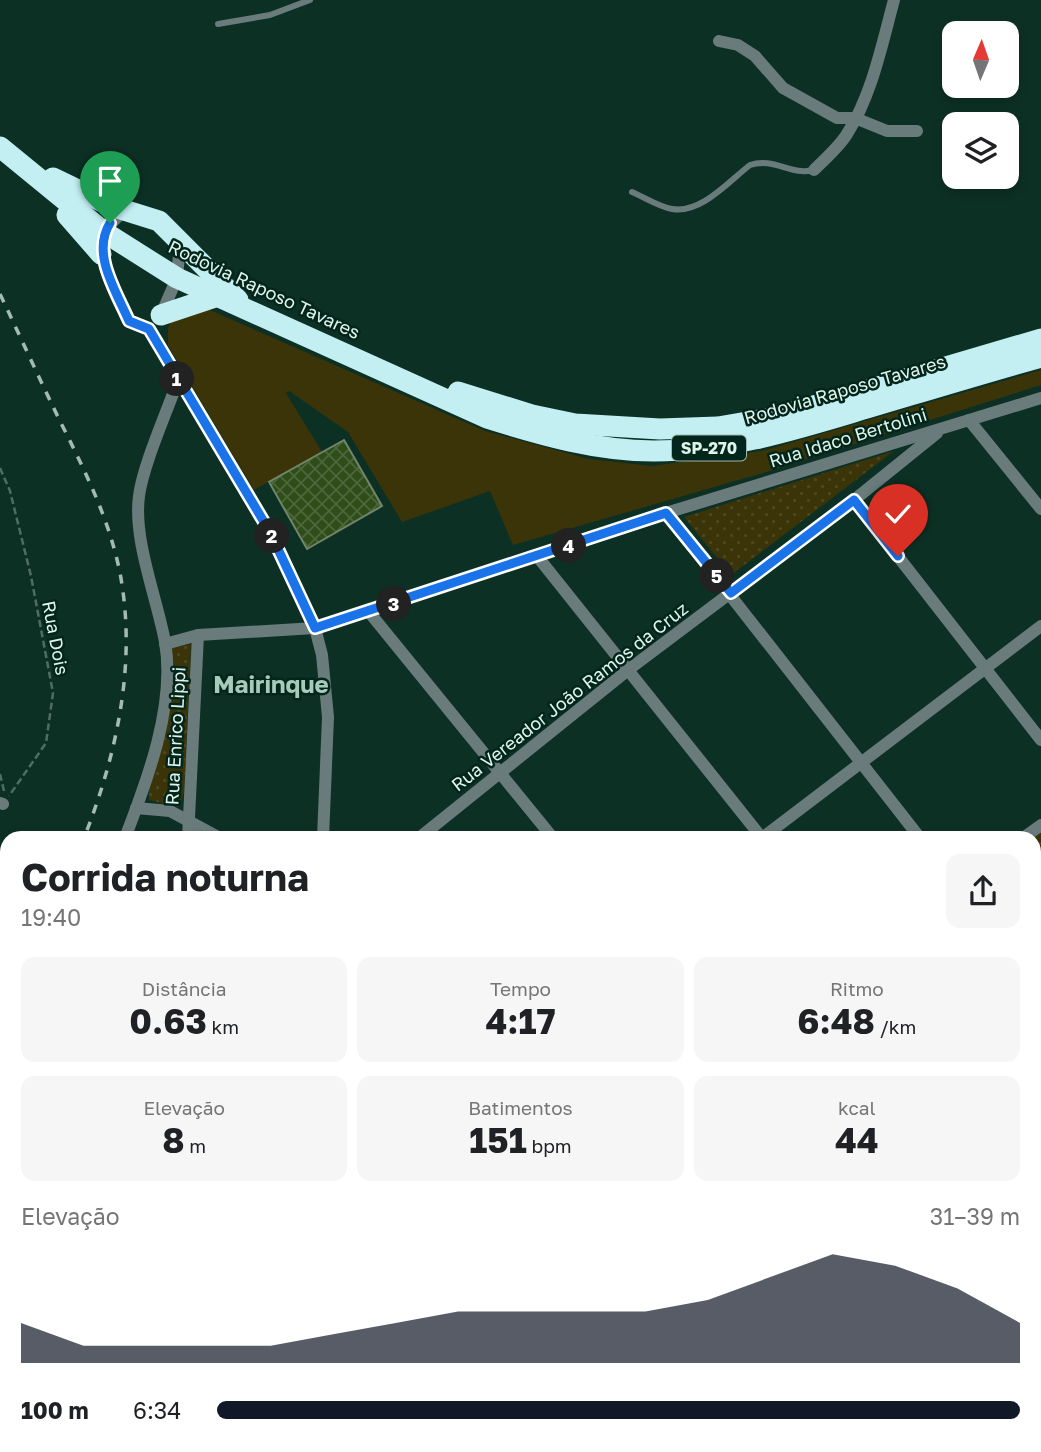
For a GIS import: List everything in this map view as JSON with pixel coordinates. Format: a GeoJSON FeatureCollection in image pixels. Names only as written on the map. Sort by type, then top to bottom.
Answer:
{"type":"FeatureCollection","features":[{"type":"Feature","properties":{"kind":"highway"},"geometry":{"type":"LineString","coordinates":[[4,150],[76,191],[159,221],[247,308]]}},
{"type":"Feature","properties":{"kind":"highway"},"geometry":{"type":"LineString","coordinates":[[4,150],[101,254]]}},
{"type":"Feature","properties":{"kind":"highway","name":"Rodovia Raposo Tavares"},"geometry":{"type":"LineString","coordinates":[[4,150],[104,232],[177,278],[487,418],[539,435],[595,446],[652,451],[705,449],[757,440],[1041,357]]}},
{"type":"Feature","properties":{"kind":"highway"},"geometry":{"type":"LineString","coordinates":[[155,322],[218,296]]}},
{"type":"Feature","properties":{"kind":"highway","name":"Rodovia Raposo Tavares"},"geometry":{"type":"LineString","coordinates":[[379,368],[531,415],[575,424],[660,429],[706,428],[776,417],[1041,339]]}},
{"type":"Feature","properties":{"kind":"street"},"geometry":{"type":"LineString","coordinates":[[814,170],[846,136],[855,118],[894,0]]}},
{"type":"Feature","properties":{"kind":"street"},"geometry":{"type":"LineString","coordinates":[[719,41],[738,45],[755,56],[783,88],[836,118],[855,118],[887,131],[917,131]]}},
{"type":"Feature","properties":{"kind":"street"},"geometry":{"type":"LineString","coordinates":[[128,210],[114,218],[104,232],[101,254],[129,321],[155,322]]}},
{"type":"Feature","properties":{"kind":"street"},"geometry":{"type":"LineString","coordinates":[[180,242],[177,278],[155,322],[178,380],[270,532],[315,628],[322,655],[328,717],[324,831]]}},
{"type":"Feature","properties":{"kind":"street"},"geometry":{"type":"LineString","coordinates":[[128,831],[158,739],[167,671],[165,644],[138,519],[139,494],[178,380]]}},
{"type":"Feature","properties":{"kind":"street","name":"Rua Idaco Bertolini"},"geometry":{"type":"LineString","coordinates":[[165,644],[198,635],[315,628],[666,513],[1041,398]]}},
{"type":"Feature","properties":{"kind":"street"},"geometry":{"type":"LineString","coordinates":[[969,420],[1041,509]]}},
{"type":"Feature","properties":{"kind":"street","name":"Rua Vereador João Ramos da Cruz"},"geometry":{"type":"LineString","coordinates":[[428,831],[628,670],[854,500],[942,428]]}},
{"type":"Feature","properties":{"kind":"street"},"geometry":{"type":"LineString","coordinates":[[854,500],[1041,740]]}},
{"type":"Feature","properties":{"kind":"street"},"geometry":{"type":"LineString","coordinates":[[666,513],[915,831]]}},
{"type":"Feature","properties":{"kind":"street"},"geometry":{"type":"LineString","coordinates":[[537,556],[756,831]]}},
{"type":"Feature","properties":{"kind":"street"},"geometry":{"type":"LineString","coordinates":[[369,612],[548,831]]}},
{"type":"Feature","properties":{"kind":"street"},"geometry":{"type":"LineString","coordinates":[[771,831],[1041,626]]}},
{"type":"Feature","properties":{"kind":"street","name":"Rua Enrico Lippi"},"geometry":{"type":"LineString","coordinates":[[188,831],[198,635]]}},
{"type":"Feature","properties":{"kind":"street"},"geometry":{"type":"LineString","coordinates":[[136,808],[170,810],[209,831]]}},
{"type":"Feature","properties":{"kind":"lane"},"geometry":{"type":"LineString","coordinates":[[218,24],[270,15],[310,0]]}},
{"type":"Feature","properties":{"kind":"lane"},"geometry":{"type":"LineString","coordinates":[[632,192],[670,209],[695,208],[750,165],[760,161],[775,162],[797,171],[814,170]]}},
{"type":"Feature","properties":{"kind":"path","name":"Rua Dois"},"geometry":{"type":"LineString","coordinates":[[0,468],[10,491],[31,576],[53,693],[46,743],[2,804]]}},
{"type":"Feature","properties":{"kind":"path"},"geometry":{"type":"LineString","coordinates":[[0,774],[5,787],[2,804]]}},
{"type":"Feature","properties":{"kind":"shaded area"},"geometry":{"type":"Polygon","coordinates":[[[203,307],[485,431],[589,459],[652,466],[762,451],[1041,370],[1041,385],[763,473],[513,545],[490,491],[402,522],[348,432],[289,391],[286,393],[322,452],[254,490],[168,346],[171,320],[203,307]]]}},
{"type":"Feature","properties":{"kind":"shaded area"},"geometry":{"type":"Polygon","coordinates":[[[894,451],[731,575],[684,517],[894,451]]]}},
{"type":"Feature","properties":{"kind":"shaded area"},"geometry":{"type":"Polygon","coordinates":[[[191,644],[184,792],[179,807],[149,800],[149,786],[171,647],[191,644]]]}},
{"type":"Feature","properties":{"kind":"building"},"geometry":{"type":"Polygon","coordinates":[[[344,440],[382,506],[307,549],[269,482],[344,440]]]}},
{"type":"Feature","properties":{"kind":"railway"},"geometry":{"type":"LineString","coordinates":[[0,294],[95,494],[120,573],[126,641],[121,708],[106,774],[87,831]]}},
{"type":"Feature","properties":{"kind":"district","name":"Mairinque"},"geometry":{"type":"Point","coordinates":[271,685]}},
{"type":"Feature","properties":{"kind":"route"},"geometry":{"type":"LineString","coordinates":[[110,223],[104,232],[101,254],[129,321],[149,329],[270,532],[315,628],[666,513],[731,593],[854,500],[898,556]]}}]}
